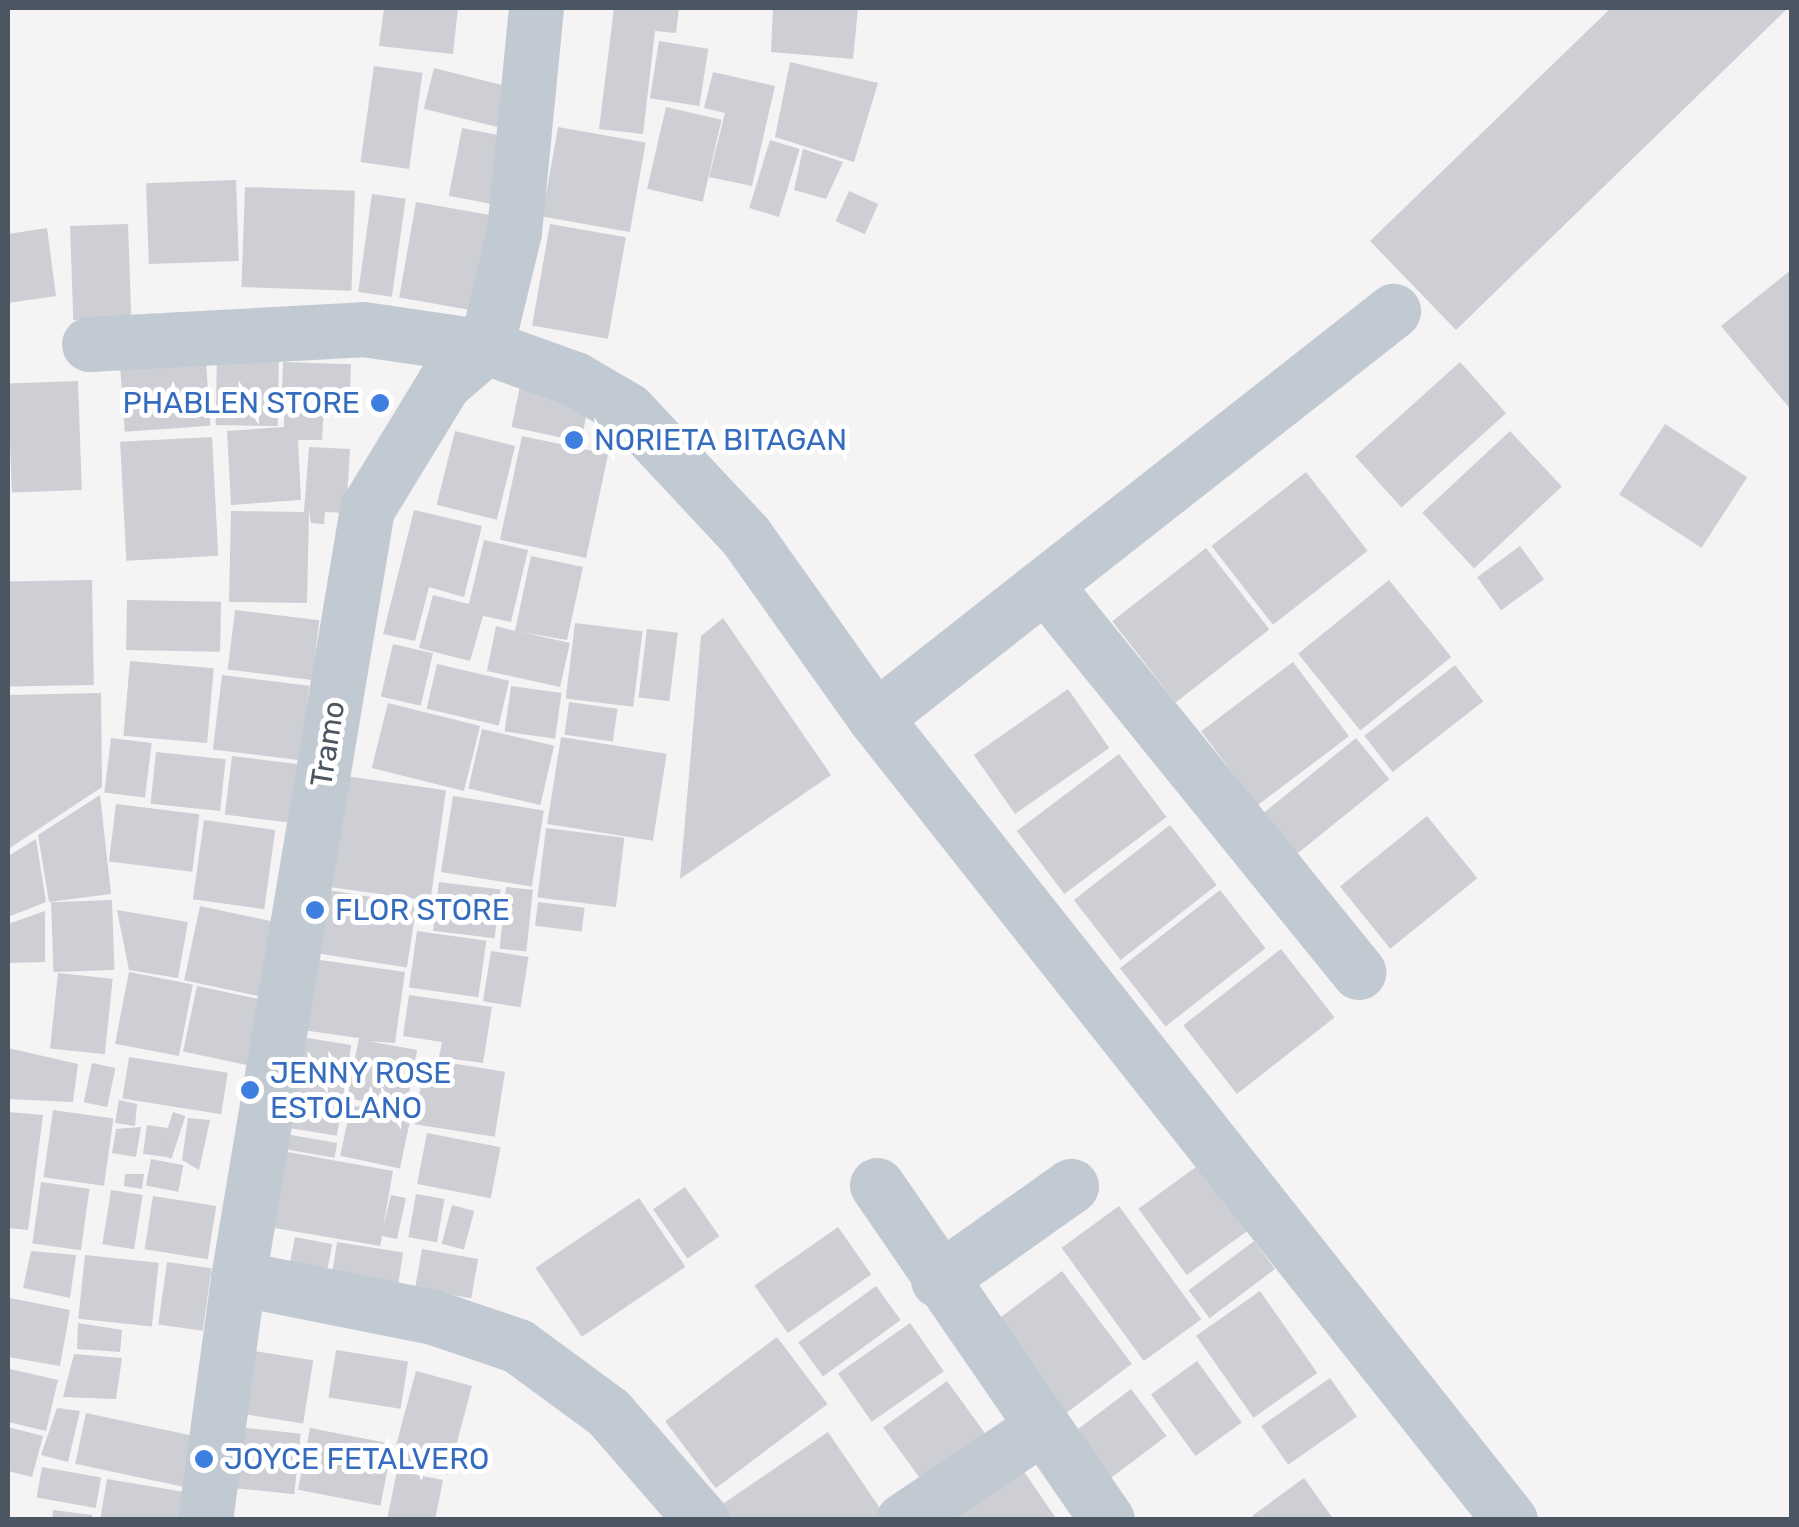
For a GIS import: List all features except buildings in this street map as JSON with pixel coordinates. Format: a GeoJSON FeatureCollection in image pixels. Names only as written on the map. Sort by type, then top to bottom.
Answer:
{"type":"FeatureCollection","features":[{"type":"Feature","properties":{"kind":"street"},"geometry":{"type":"LineString","coordinates":[[486,347],[514,232],[536,8]]}},
{"type":"Feature","properties":{"kind":"street"},"geometry":{"type":"LineString","coordinates":[[875,718],[1393,311]]}},
{"type":"Feature","properties":{"kind":"street"},"geometry":{"type":"LineString","coordinates":[[89,344],[363,329],[486,347],[575,380],[658,435],[745,535],[875,718],[1510,1520]]}},
{"type":"Feature","properties":{"kind":"street","name":"Tramo"},"geometry":{"type":"LineString","coordinates":[[205,1520],[238,1278],[366,509],[444,383],[486,347]]}},
{"type":"Feature","properties":{"kind":"street"},"geometry":{"type":"LineString","coordinates":[[1046,585],[1358,972]]}},
{"type":"Feature","properties":{"kind":"street"},"geometry":{"type":"LineString","coordinates":[[876,1185],[1107,1520]]}},
{"type":"Feature","properties":{"kind":"street"},"geometry":{"type":"LineString","coordinates":[[938,1280],[1071,1186]]}},
{"type":"Feature","properties":{"kind":"street"},"geometry":{"type":"LineString","coordinates":[[238,1278],[448,1320],[518,1346],[608,1412],[702,1520]]}},
{"type":"Feature","properties":{"kind":"street"},"geometry":{"type":"LineString","coordinates":[[903,1520],[1042,1427]]}},
{"type":"Feature","properties":{"kind":"place","name":"PHABLEN STORE"},"geometry":{"type":"Point","coordinates":[380,403]}},
{"type":"Feature","properties":{"kind":"place","name":"NORIETA BITAGAN"},"geometry":{"type":"Point","coordinates":[574,440]}},
{"type":"Feature","properties":{"kind":"place","name":"FLOR STORE"},"geometry":{"type":"Point","coordinates":[315,910]}},
{"type":"Feature","properties":{"kind":"place","name":"JENNY ROSE ESTOLANO"},"geometry":{"type":"Point","coordinates":[250,1090]}},
{"type":"Feature","properties":{"kind":"place","name":"JOYCE FETALVERO"},"geometry":{"type":"Point","coordinates":[204,1459]}}]}
